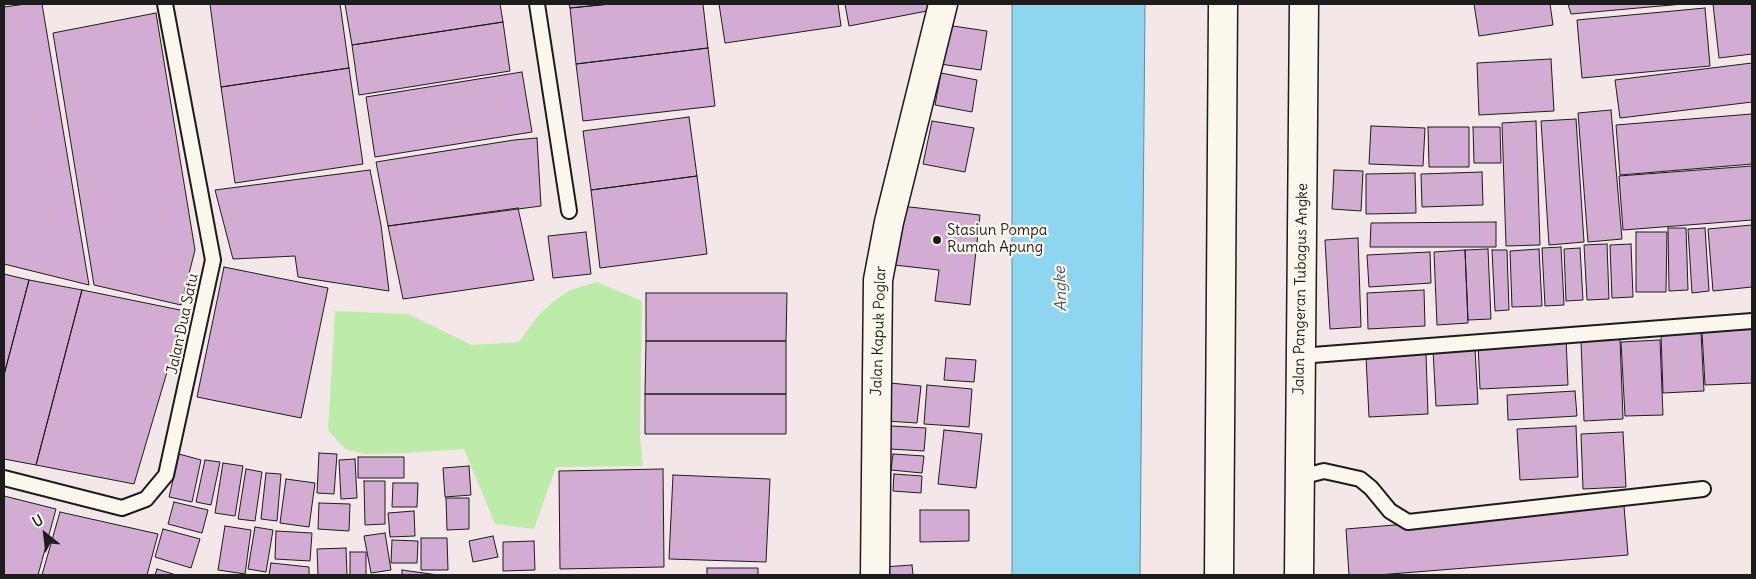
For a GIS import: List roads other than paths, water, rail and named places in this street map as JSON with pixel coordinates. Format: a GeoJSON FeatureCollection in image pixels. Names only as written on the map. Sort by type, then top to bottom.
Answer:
{"type":"FeatureCollection","features":[{"type":"Feature","properties":{"kind":"main road","name":"Jalan Kapuk Poglar"},"geometry":{"type":"LineString","coordinates":[[875,575],[878,280],[889,222],[943,4]]}},
{"type":"Feature","properties":{"kind":"main road"},"geometry":{"type":"LineString","coordinates":[[1219,575],[1223,4]]}},
{"type":"Feature","properties":{"kind":"main road","name":"Jalan Pangeran Tubagus Angke"},"geometry":{"type":"LineString","coordinates":[[1299,575],[1304,4]]}},
{"type":"Feature","properties":{"kind":"lane","name":"Jalan Dua Satu"},"geometry":{"type":"LineString","coordinates":[[4,478],[122,508],[146,499],[166,476],[213,260],[165,4]]}},
{"type":"Feature","properties":{"kind":"lane"},"geometry":{"type":"LineString","coordinates":[[536,4],[569,211]]}},
{"type":"Feature","properties":{"kind":"lane"},"geometry":{"type":"LineString","coordinates":[[1300,356],[1752,321]]}},
{"type":"Feature","properties":{"kind":"lane"},"geometry":{"type":"LineString","coordinates":[[1300,477],[1324,470],[1360,479],[1371,488],[1390,512],[1408,522],[1703,489]]}},
{"type":"Feature","properties":{"kind":"water","name":"Angke"},"geometry":{"type":"Polygon","coordinates":[[[1012,4],[1145,4],[1140,575],[1012,575],[1012,4]]]}},
{"type":"Feature","properties":{"kind":"place","name":"Stasiun Pompa Rumah Apung"},"geometry":{"type":"Point","coordinates":[937,240]}}]}
